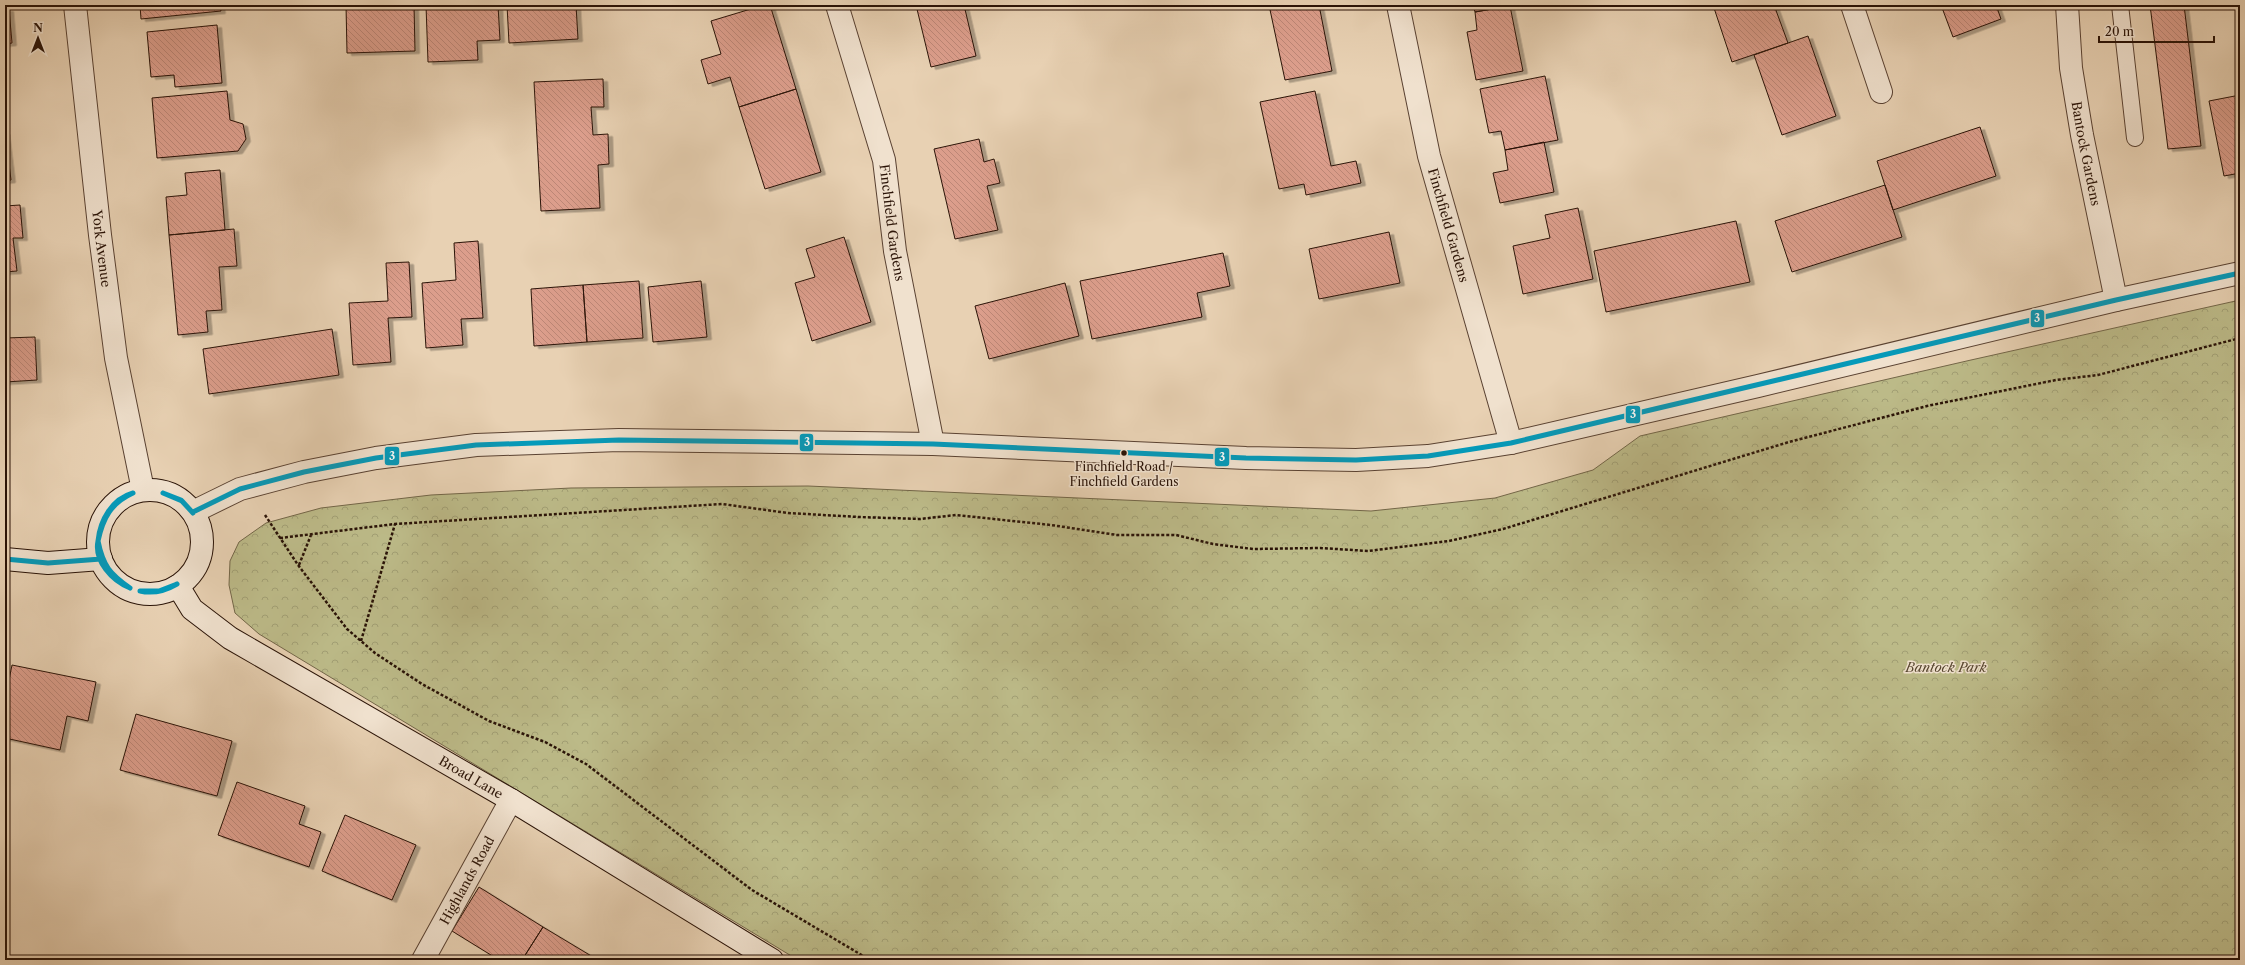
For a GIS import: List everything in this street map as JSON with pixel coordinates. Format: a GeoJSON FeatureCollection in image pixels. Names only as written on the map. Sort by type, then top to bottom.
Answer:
{"type":"FeatureCollection","features":[{"type":"Feature","properties":{"kind":"street","name":"York Avenue"},"geometry":{"type":"LineString","coordinates":[[75,5],[99,228],[115,351],[143,490]]}},
{"type":"Feature","properties":{"kind":"street","name":"Finchfield Gardens"},"geometry":{"type":"LineString","coordinates":[[837,5],[884,160],[895,251],[933,444]]}},
{"type":"Feature","properties":{"kind":"street","name":"Finchfield Gardens"},"geometry":{"type":"LineString","coordinates":[[1398,5],[1429,156],[1511,443]]}},
{"type":"Feature","properties":{"kind":"street"},"geometry":{"type":"LineString","coordinates":[[1852,5],[1881,92]]}},
{"type":"Feature","properties":{"kind":"street","name":"Bantock Gardens"},"geometry":{"type":"LineString","coordinates":[[2067,5],[2071,68],[2082,135],[2116,300]]}},
{"type":"Feature","properties":{"kind":"street"},"geometry":{"type":"LineString","coordinates":[[193,512],[240,489],[304,472],[376,458],[476,445],[620,440],[933,444],[1246,458],[1356,460],[1428,456],[1511,443],[1758,386],[2116,300],[2240,273]]}},
{"type":"Feature","properties":{"kind":"street"},"geometry":{"type":"LineString","coordinates":[[143,490],[158,490],[172,495],[183,502],[193,512],[200,527],[202,544],[199,560],[191,575],[178,586],[156,593],[133,592],[120,584],[108,574],[101,559],[98,545],[99,529],[106,515],[116,503],[129,495],[143,490]]}},
{"type":"Feature","properties":{"kind":"street"},"geometry":{"type":"LineString","coordinates":[[5,559],[48,563],[101,559]]}},
{"type":"Feature","properties":{"kind":"street","name":"Broad Lane"},"geometry":{"type":"LineString","coordinates":[[178,586],[192,609],[230,638],[511,800],[772,960]]}},
{"type":"Feature","properties":{"kind":"street","name":"Highlands Road"},"geometry":{"type":"LineString","coordinates":[[423,960],[511,800]]}},
{"type":"Feature","properties":{"kind":"lane"},"geometry":{"type":"LineString","coordinates":[[2120,5],[2135,138]]}},
{"type":"Feature","properties":{"kind":"path"},"geometry":{"type":"LineString","coordinates":[[240,489],[266,516],[298,565],[347,629],[375,653],[422,684],[489,721],[545,742],[586,764],[752,890],[870,960]]}},
{"type":"Feature","properties":{"kind":"path"},"geometry":{"type":"LineString","coordinates":[[361,641],[396,524]]}},
{"type":"Feature","properties":{"kind":"path"},"geometry":{"type":"LineString","coordinates":[[298,565],[311,535]]}},
{"type":"Feature","properties":{"kind":"green space","name":"Bantock Park"},"geometry":{"type":"Polygon","coordinates":[[[2240,300],[2240,960],[798,960],[259,634],[235,613],[229,585],[230,561],[239,542],[266,523],[321,508],[431,495],[571,488],[808,486],[1371,511],[1495,498],[1593,470],[1640,436],[2240,300]]]}},
{"type":"Feature","properties":{"kind":"building"},"geometry":{"type":"Polygon","coordinates":[[[140,5],[220,5],[221,11],[141,19],[140,5]]]}},
{"type":"Feature","properties":{"kind":"building"},"geometry":{"type":"Polygon","coordinates":[[[346,5],[414,5],[415,51],[347,53],[346,5]]]}},
{"type":"Feature","properties":{"kind":"building"},"geometry":{"type":"Polygon","coordinates":[[[426,5],[498,5],[500,40],[477,41],[478,60],[428,62],[426,5]]]}},
{"type":"Feature","properties":{"kind":"building"},"geometry":{"type":"Polygon","coordinates":[[[507,5],[576,5],[578,39],[509,43],[507,5]]]}},
{"type":"Feature","properties":{"kind":"building"},"geometry":{"type":"Polygon","coordinates":[[[764,5],[770,5],[796,89],[739,107],[730,77],[708,84],[701,60],[721,54],[711,21],[764,5]]]}},
{"type":"Feature","properties":{"kind":"building"},"geometry":{"type":"Polygon","coordinates":[[[916,5],[964,5],[976,56],[931,67],[916,5]]]}},
{"type":"Feature","properties":{"kind":"building"},"geometry":{"type":"Polygon","coordinates":[[[1269,5],[1319,5],[1332,71],[1285,80],[1269,5]]]}},
{"type":"Feature","properties":{"kind":"building"},"geometry":{"type":"Polygon","coordinates":[[[1473,5],[1515,5],[1475,12],[1473,5]]]}},
{"type":"Feature","properties":{"kind":"building"},"geometry":{"type":"Polygon","coordinates":[[[1713,5],[1774,5],[1788,43],[1732,62],[1713,5]]]}},
{"type":"Feature","properties":{"kind":"building"},"geometry":{"type":"Polygon","coordinates":[[[1941,5],[1996,5],[2001,19],[1953,37],[1941,5]]]}},
{"type":"Feature","properties":{"kind":"building"},"geometry":{"type":"Polygon","coordinates":[[[2150,5],[2184,5],[2201,146],[2168,149],[2150,5]]]}},
{"type":"Feature","properties":{"kind":"building"},"geometry":{"type":"Polygon","coordinates":[[[1510,6],[1523,71],[1476,80],[1467,32],[1477,30],[1475,12],[1510,6]]]}},
{"type":"Feature","properties":{"kind":"building"},"geometry":{"type":"Polygon","coordinates":[[[5,9],[9,9],[12,43],[5,44],[5,9]]]}},
{"type":"Feature","properties":{"kind":"building"},"geometry":{"type":"Polygon","coordinates":[[[217,25],[222,83],[175,87],[174,75],[151,77],[147,32],[217,25]]]}},
{"type":"Feature","properties":{"kind":"building"},"geometry":{"type":"Polygon","coordinates":[[[1808,36],[1836,116],[1782,135],[1754,55],[1808,36]]]}},
{"type":"Feature","properties":{"kind":"building"},"geometry":{"type":"Polygon","coordinates":[[[1545,76],[1558,140],[1505,150],[1501,131],[1489,133],[1480,89],[1545,76]]]}},
{"type":"Feature","properties":{"kind":"building"},"geometry":{"type":"Polygon","coordinates":[[[603,79],[604,107],[591,107],[593,135],[608,134],[609,164],[598,165],[600,208],[541,211],[534,82],[603,79]]]}},
{"type":"Feature","properties":{"kind":"building"},"geometry":{"type":"Polygon","coordinates":[[[796,89],[821,172],[765,189],[739,107],[796,89]]]}},
{"type":"Feature","properties":{"kind":"building"},"geometry":{"type":"Polygon","coordinates":[[[227,91],[230,120],[243,124],[246,139],[238,151],[157,158],[152,98],[227,91]]]}},
{"type":"Feature","properties":{"kind":"building"},"geometry":{"type":"Polygon","coordinates":[[[1315,91],[1331,166],[1356,161],[1361,183],[1306,195],[1304,184],[1279,189],[1260,102],[1315,91]]]}},
{"type":"Feature","properties":{"kind":"building"},"geometry":{"type":"Polygon","coordinates":[[[2240,95],[2240,173],[2224,176],[2209,101],[2240,95]]]}},
{"type":"Feature","properties":{"kind":"building"},"geometry":{"type":"Polygon","coordinates":[[[1980,127],[1996,176],[1893,210],[1877,161],[1980,127]]]}},
{"type":"Feature","properties":{"kind":"building"},"geometry":{"type":"Polygon","coordinates":[[[5,132],[11,180],[5,181],[5,132]]]}},
{"type":"Feature","properties":{"kind":"building"},"geometry":{"type":"Polygon","coordinates":[[[979,139],[984,162],[994,159],[1000,183],[987,186],[998,230],[955,239],[934,149],[979,139]]]}},
{"type":"Feature","properties":{"kind":"building"},"geometry":{"type":"Polygon","coordinates":[[[1544,142],[1554,192],[1500,203],[1493,173],[1508,170],[1505,150],[1544,142]]]}},
{"type":"Feature","properties":{"kind":"building"},"geometry":{"type":"Polygon","coordinates":[[[220,170],[225,230],[169,235],[166,197],[187,195],[185,173],[220,170]]]}},
{"type":"Feature","properties":{"kind":"building"},"geometry":{"type":"Polygon","coordinates":[[[1885,185],[1902,237],[1792,272],[1775,221],[1885,185]]]}},
{"type":"Feature","properties":{"kind":"building"},"geometry":{"type":"Polygon","coordinates":[[[20,205],[23,238],[13,238],[17,271],[5,272],[5,206],[20,205]]]}},
{"type":"Feature","properties":{"kind":"building"},"geometry":{"type":"Polygon","coordinates":[[[1578,208],[1593,279],[1523,294],[1513,246],[1550,238],[1545,215],[1578,208]]]}},
{"type":"Feature","properties":{"kind":"building"},"geometry":{"type":"Polygon","coordinates":[[[1736,221],[1750,282],[1606,312],[1594,251],[1736,221]]]}},
{"type":"Feature","properties":{"kind":"building"},"geometry":{"type":"Polygon","coordinates":[[[234,229],[237,266],[219,267],[222,310],[206,311],[208,332],[178,335],[169,235],[234,229]]]}},
{"type":"Feature","properties":{"kind":"building"},"geometry":{"type":"Polygon","coordinates":[[[1389,232],[1400,283],[1319,299],[1309,249],[1389,232]]]}},
{"type":"Feature","properties":{"kind":"building"},"geometry":{"type":"Polygon","coordinates":[[[844,237],[871,322],[812,341],[795,283],[815,277],[806,249],[844,237]]]}},
{"type":"Feature","properties":{"kind":"building"},"geometry":{"type":"Polygon","coordinates":[[[478,241],[483,318],[461,319],[463,345],[426,348],[422,283],[456,280],[454,243],[478,241]]]}},
{"type":"Feature","properties":{"kind":"building"},"geometry":{"type":"Polygon","coordinates":[[[1223,253],[1230,286],[1197,293],[1202,317],[1092,339],[1080,281],[1223,253]]]}},
{"type":"Feature","properties":{"kind":"building"},"geometry":{"type":"Polygon","coordinates":[[[409,262],[412,317],[388,318],[391,362],[353,365],[349,303],[388,301],[386,263],[409,262]]]}},
{"type":"Feature","properties":{"kind":"building"},"geometry":{"type":"Polygon","coordinates":[[[639,281],[643,338],[587,342],[583,285],[639,281]]]}},
{"type":"Feature","properties":{"kind":"building"},"geometry":{"type":"Polygon","coordinates":[[[701,281],[707,337],[653,342],[648,287],[701,281]]]}},
{"type":"Feature","properties":{"kind":"building"},"geometry":{"type":"Polygon","coordinates":[[[1065,283],[1079,336],[989,359],[975,306],[1065,283]]]}},
{"type":"Feature","properties":{"kind":"building"},"geometry":{"type":"Polygon","coordinates":[[[583,285],[587,342],[534,346],[531,289],[583,285]]]}},
{"type":"Feature","properties":{"kind":"building"},"geometry":{"type":"Polygon","coordinates":[[[332,329],[339,375],[209,394],[203,349],[332,329]]]}},
{"type":"Feature","properties":{"kind":"building"},"geometry":{"type":"Polygon","coordinates":[[[35,337],[37,380],[5,382],[5,338],[35,337]]]}},
{"type":"Feature","properties":{"kind":"building"},"geometry":{"type":"Polygon","coordinates":[[[12,665],[96,682],[88,721],[67,716],[60,750],[5,738],[5,700],[12,665]]]}},
{"type":"Feature","properties":{"kind":"building"},"geometry":{"type":"Polygon","coordinates":[[[136,714],[232,741],[217,796],[120,770],[136,714]]]}},
{"type":"Feature","properties":{"kind":"building"},"geometry":{"type":"Polygon","coordinates":[[[237,782],[305,806],[299,824],[321,832],[309,867],[218,835],[237,782]]]}},
{"type":"Feature","properties":{"kind":"building"},"geometry":{"type":"Polygon","coordinates":[[[345,815],[416,845],[392,900],[322,871],[345,815]]]}},
{"type":"Feature","properties":{"kind":"building"},"geometry":{"type":"Polygon","coordinates":[[[479,887],[543,927],[522,960],[499,960],[452,931],[479,887]]]}},
{"type":"Feature","properties":{"kind":"building"},"geometry":{"type":"Polygon","coordinates":[[[543,927],[598,960],[522,960],[543,927]]]}},
{"type":"Feature","properties":{"kind":"transit line","name":"3"},"geometry":{"type":"LineString","coordinates":[[193,512],[240,489],[304,472],[376,458],[476,445],[619,440],[933,444],[1246,458],[1356,460],[1428,456],[1511,443],[2116,300],[2240,273]]}},
{"type":"Feature","properties":{"kind":"transit line","name":"3"},"geometry":{"type":"LineString","coordinates":[[98,541],[101,525],[108,511],[119,500],[133,493]]}},
{"type":"Feature","properties":{"kind":"transit line","name":"3"},"geometry":{"type":"LineString","coordinates":[[98,541],[102,525],[109,512],[119,501],[133,493]]}},
{"type":"Feature","properties":{"kind":"transit line","name":"3"},"geometry":{"type":"LineString","coordinates":[[163,493],[181,500],[193,513]]}},
{"type":"Feature","properties":{"kind":"transit line","name":"3"},"geometry":{"type":"LineString","coordinates":[[163,493],[182,501],[193,513]]}},
{"type":"Feature","properties":{"kind":"transit line","name":"3"},"geometry":{"type":"LineString","coordinates":[[98,541],[102,557],[108,569],[130,588]]}},
{"type":"Feature","properties":{"kind":"transit line","name":"3"},"geometry":{"type":"LineString","coordinates":[[98,541],[97,548],[99,556],[106,569],[117,581],[130,588]]}},
{"type":"Feature","properties":{"kind":"transit line","name":"3"},"geometry":{"type":"LineString","coordinates":[[5,559],[48,563],[101,559]]}},
{"type":"Feature","properties":{"kind":"transit line","name":"3"},"geometry":{"type":"LineString","coordinates":[[140,591],[159,591],[177,584]]}},
{"type":"Feature","properties":{"kind":"transit line","name":"3"},"geometry":{"type":"LineString","coordinates":[[140,591],[159,591],[177,584]]}},
{"type":"Feature","properties":{"kind":"place","name":"Finchfield Road / Finchfield Gardens"},"geometry":{"type":"Point","coordinates":[1124,453]}}]}
